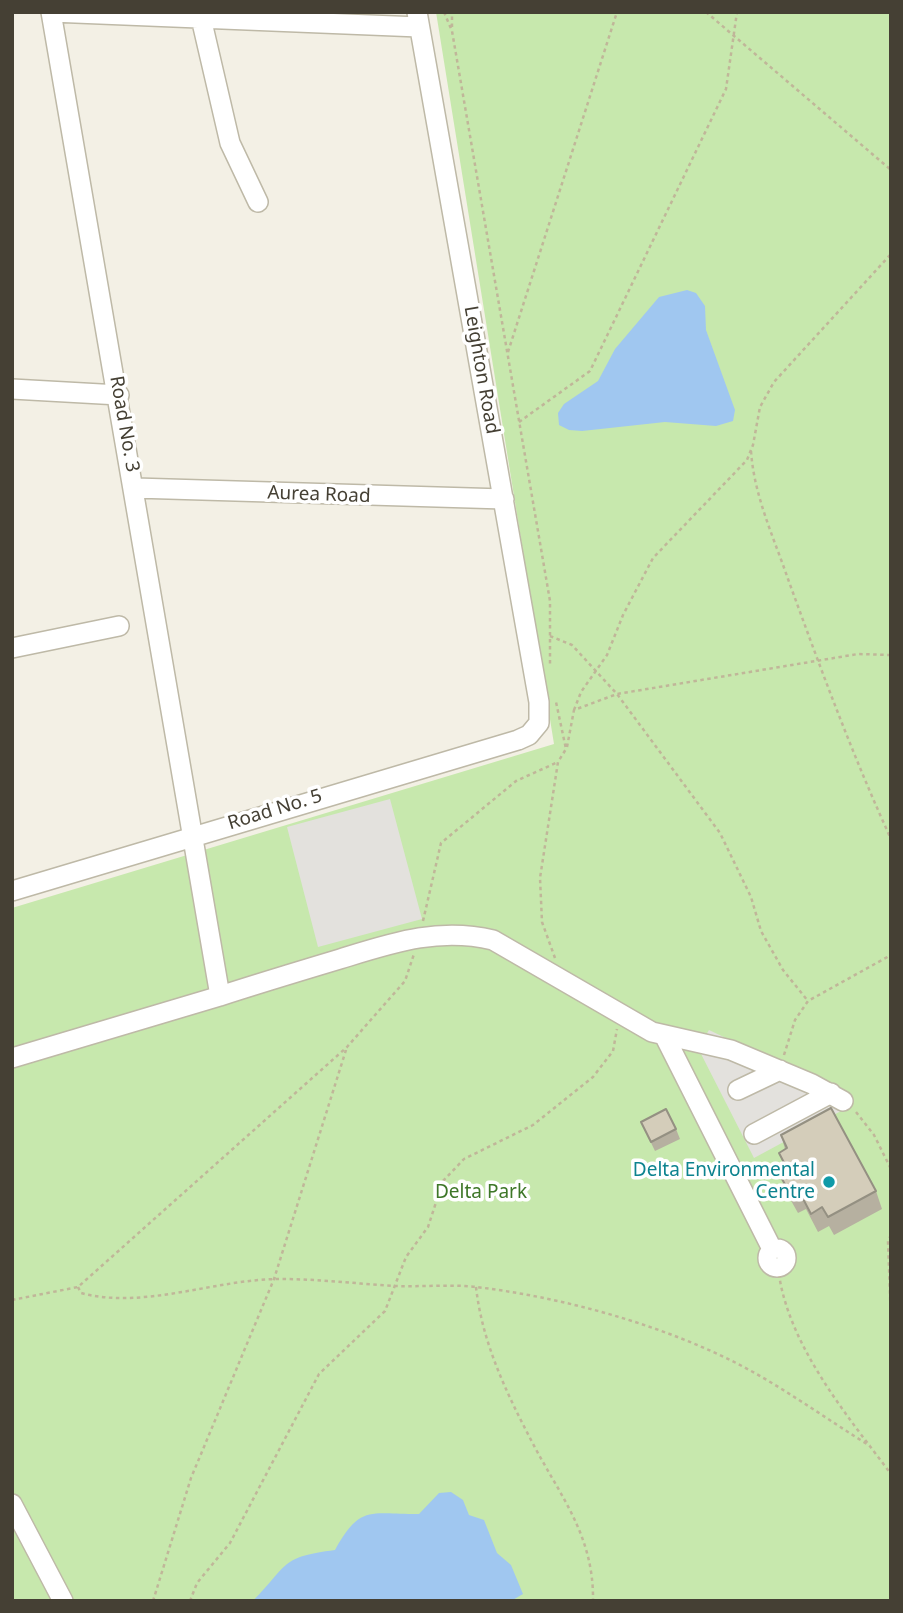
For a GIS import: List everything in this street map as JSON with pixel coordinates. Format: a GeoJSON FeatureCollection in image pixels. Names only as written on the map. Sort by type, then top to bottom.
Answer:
{"type":"FeatureCollection","features":[{"type":"Feature","properties":{"kind":"street"},"geometry":{"type":"LineString","coordinates":[[51,12],[201,18],[418,20]]}},
{"type":"Feature","properties":{"kind":"street","name":"Road No. 3"},"geometry":{"type":"LineString","coordinates":[[51,12],[135,488],[191,836],[220,996]]}},
{"type":"Feature","properties":{"kind":"street"},"geometry":{"type":"LineString","coordinates":[[201,18],[227,133],[258,202]]}},
{"type":"Feature","properties":{"kind":"street","name":"Leighton Road"},"geometry":{"type":"LineString","coordinates":[[418,20],[540,702],[541,718],[536,728]]}},
{"type":"Feature","properties":{"kind":"street"},"geometry":{"type":"LineString","coordinates":[[12,390],[119,395]]}},
{"type":"Feature","properties":{"kind":"street","name":"Aurea Road"},"geometry":{"type":"LineString","coordinates":[[135,488],[503,499]]}},
{"type":"Feature","properties":{"kind":"street"},"geometry":{"type":"LineString","coordinates":[[12,648],[119,626]]}},
{"type":"Feature","properties":{"kind":"street","name":"Road No. 5"},"geometry":{"type":"LineString","coordinates":[[12,891],[518,740],[536,728]]}},
{"type":"Feature","properties":{"kind":"street"},"geometry":{"type":"LineString","coordinates":[[12,1058],[220,996],[371,947],[421,937],[464,933],[493,940],[652,1032],[718,1045],[837,1097]]}},
{"type":"Feature","properties":{"kind":"street"},"geometry":{"type":"LineString","coordinates":[[664,1035],[775,1258]]}},
{"type":"Feature","properties":{"kind":"street"},"geometry":{"type":"LineString","coordinates":[[738,1090],[780,1070]]}},
{"type":"Feature","properties":{"kind":"street"},"geometry":{"type":"LineString","coordinates":[[754,1134],[837,1097]]}},
{"type":"Feature","properties":{"kind":"street"},"geometry":{"type":"LineString","coordinates":[[12,1504],[63,1601]]}},
{"type":"Feature","properties":{"kind":"path"},"geometry":{"type":"LineString","coordinates":[[452,12],[452,31]]}},
{"type":"Feature","properties":{"kind":"path"},"geometry":{"type":"LineString","coordinates":[[507,353],[617,12]]}},
{"type":"Feature","properties":{"kind":"path"},"geometry":{"type":"LineString","coordinates":[[706,12],[891,170]]}},
{"type":"Feature","properties":{"kind":"path"},"geometry":{"type":"LineString","coordinates":[[519,422],[590,370],[726,89],[737,12]]}},
{"type":"Feature","properties":{"kind":"path"},"geometry":{"type":"LineString","coordinates":[[566,749],[574,710],[581,692],[597,672],[653,558],[747,460],[760,407],[774,382],[891,254]]}},
{"type":"Feature","properties":{"kind":"path"},"geometry":{"type":"LineString","coordinates":[[751,451],[757,490],[818,663],[857,765],[891,839]]}},
{"type":"Feature","properties":{"kind":"path"},"geometry":{"type":"LineString","coordinates":[[550,636],[572,645],[617,694],[720,834],[751,897],[761,931],[783,970],[808,1001]]}},
{"type":"Feature","properties":{"kind":"path"},"geometry":{"type":"LineString","coordinates":[[574,710],[617,694],[818,663],[858,654],[891,655]]}},
{"type":"Feature","properties":{"kind":"path"},"geometry":{"type":"LineString","coordinates":[[12,1300],[78,1287],[347,1047],[405,981],[421,937],[441,844],[516,780],[558,762]]}},
{"type":"Feature","properties":{"kind":"path"},"geometry":{"type":"LineString","coordinates":[[780,1070],[795,1020],[808,1001],[891,955]]}},
{"type":"Feature","properties":{"kind":"path"},"geometry":{"type":"LineString","coordinates":[[190,1601],[197,1583],[230,1543],[319,1374],[385,1311],[406,1257],[428,1227],[443,1181],[464,1159],[533,1125],[593,1077],[613,1051],[621,1012]]}},
{"type":"Feature","properties":{"kind":"path"},"geometry":{"type":"LineString","coordinates":[[153,1601],[191,1478],[274,1279],[347,1047]]}},
{"type":"Feature","properties":{"kind":"path"},"geometry":{"type":"LineString","coordinates":[[837,1097],[853,1108],[874,1135],[891,1169]]}},
{"type":"Feature","properties":{"kind":"path"},"geometry":{"type":"LineString","coordinates":[[891,1235],[888,1290],[891,1322]]}},
{"type":"Feature","properties":{"kind":"path"},"geometry":{"type":"LineString","coordinates":[[775,1258],[781,1296],[810,1355],[891,1474]]}},
{"type":"Feature","properties":{"kind":"path"},"geometry":{"type":"LineString","coordinates":[[78,1287],[81,1293],[105,1300],[274,1279],[330,1279],[395,1286],[475,1287],[648,1325],[687,1341],[802,1399],[830,1421],[870,1446]]}},
{"type":"Feature","properties":{"kind":"path"},"geometry":{"type":"LineString","coordinates":[[475,1287],[480,1321],[489,1350],[530,1438],[586,1542],[593,1572],[593,1601]]}},
{"type":"Feature","properties":{"kind":"green space","name":"Delta Park"},"geometry":{"type":"Polygon","coordinates":[[[436,12],[891,12],[891,1601],[12,1601],[12,908],[554,744],[436,12]]]}},
{"type":"Feature","properties":{"kind":"shaded area"},"geometry":{"type":"Polygon","coordinates":[[[390,799],[422,919],[318,947],[287,827],[390,799]]]}},
{"type":"Feature","properties":{"kind":"shaded area"},"geometry":{"type":"Polygon","coordinates":[[[709,1030],[850,1097],[841,1111],[754,1158],[698,1048],[709,1030]]]}},
{"type":"Feature","properties":{"kind":"water"},"geometry":{"type":"Polygon","coordinates":[[[687,290],[696,293],[705,306],[706,330],[735,410],[733,421],[716,426],[665,422],[582,431],[569,430],[559,425],[558,413],[564,404],[598,381],[615,349],[659,297],[687,290]]]}},
{"type":"Feature","properties":{"kind":"water"},"geometry":{"type":"Polygon","coordinates":[[[451,1492],[463,1500],[469,1515],[484,1520],[497,1553],[511,1565],[523,1594],[511,1601],[253,1601],[280,1570],[294,1559],[335,1550],[344,1535],[360,1518],[378,1513],[419,1514],[439,1493],[451,1492]]]}},
{"type":"Feature","properties":{"kind":"building","name":"Delta Environmental Centre"},"geometry":{"type":"Polygon","coordinates":[[[831,1108],[876,1191],[828,1217],[822,1207],[811,1214],[799,1191],[791,1195],[782,1179],[790,1174],[779,1153],[787,1148],[781,1135],[831,1108]]]}},
{"type":"Feature","properties":{"kind":"building"},"geometry":{"type":"Polygon","coordinates":[[[666,1109],[676,1129],[651,1142],[641,1122],[666,1109]]]}},
{"type":"Feature","properties":{"kind":"place","name":"Delta Environmental Centre"},"geometry":{"type":"Point","coordinates":[829,1182]}}]}
